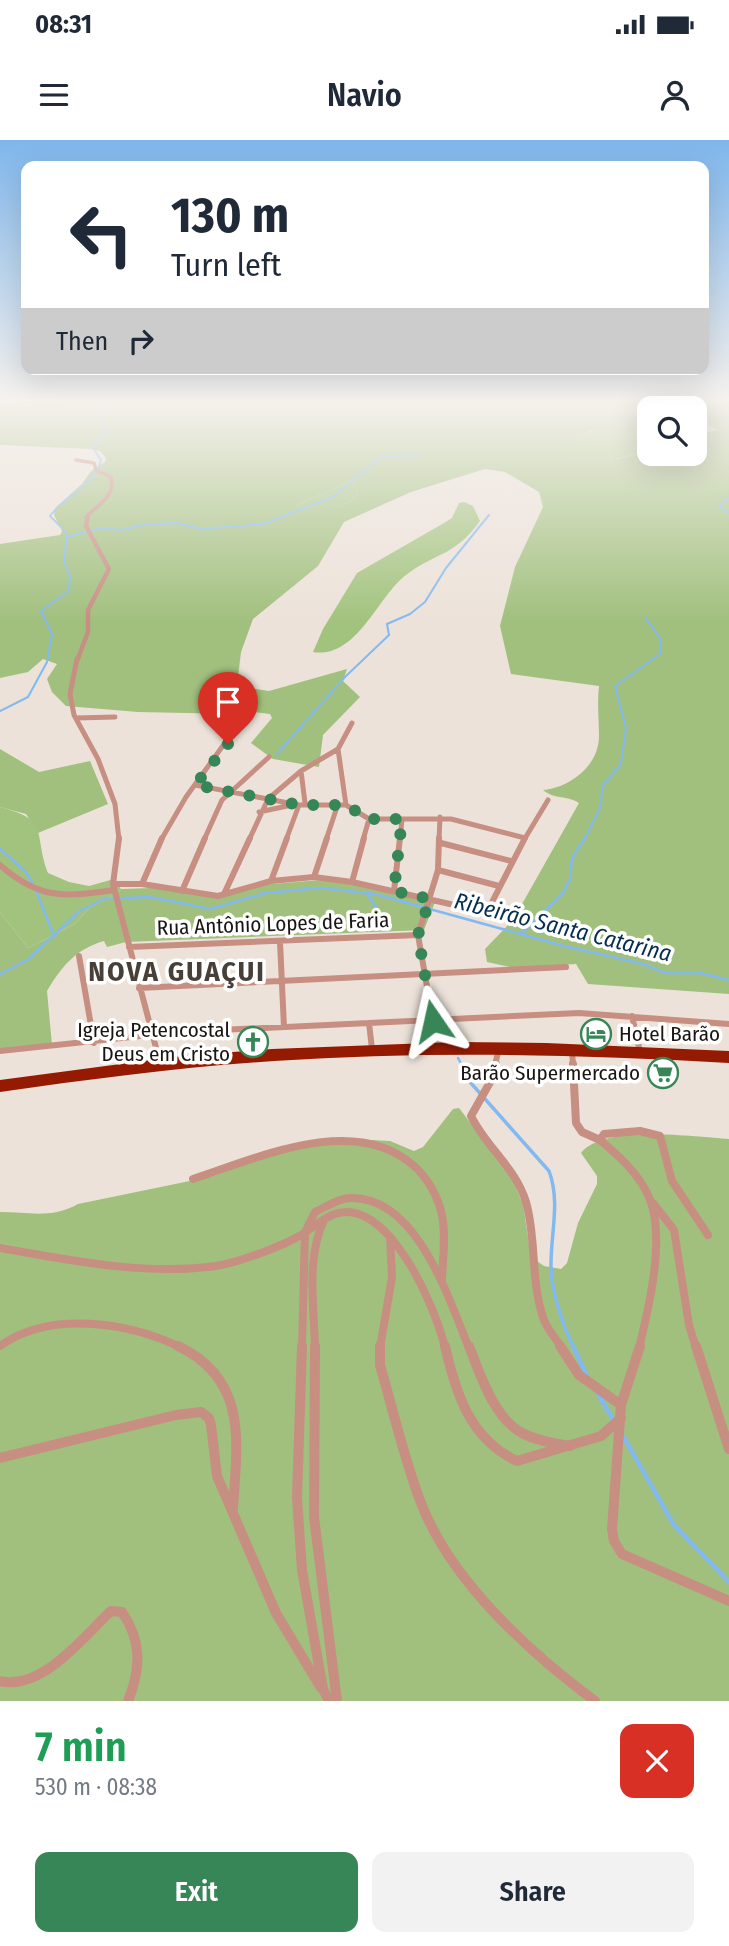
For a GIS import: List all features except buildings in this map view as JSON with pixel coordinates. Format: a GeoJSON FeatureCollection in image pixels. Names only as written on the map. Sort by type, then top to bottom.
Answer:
{"type":"FeatureCollection","features":[{"type":"Feature","properties":{"kind":"highway"},"geometry":{"type":"LineString","coordinates":[[0,1086],[160,1063],[372,1049],[499,1048],[729,1057]]}},
{"type":"Feature","properties":{"kind":"street"},"geometry":{"type":"LineString","coordinates":[[106,475],[111,477],[114,485],[109,495],[85,519],[87,528],[106,557],[109,569],[88,610],[88,632],[79,650],[70,684],[76,718],[98,759],[115,804],[119,837],[114,892],[160,1063]]}},
{"type":"Feature","properties":{"kind":"street"},"geometry":{"type":"LineString","coordinates":[[142,884],[157,847],[195,785],[220,755],[245,715]]}},
{"type":"Feature","properties":{"kind":"street"},"geometry":{"type":"LineString","coordinates":[[76,718],[115,717]]}},
{"type":"Feature","properties":{"kind":"street"},"geometry":{"type":"LineString","coordinates":[[224,894],[259,812],[268,799],[301,771],[338,749],[352,723]]}},
{"type":"Feature","properties":{"kind":"street"},"geometry":{"type":"LineString","coordinates":[[338,749],[346,805]]}},
{"type":"Feature","properties":{"kind":"street"},"geometry":{"type":"LineString","coordinates":[[182,891],[215,811],[229,791],[269,757]]}},
{"type":"Feature","properties":{"kind":"street"},"geometry":{"type":"LineString","coordinates":[[271,881],[299,804],[301,771]]}},
{"type":"Feature","properties":{"kind":"street"},"geometry":{"type":"LineString","coordinates":[[195,785],[299,804],[346,805],[369,819],[440,817],[525,838]]}},
{"type":"Feature","properties":{"kind":"street"},"geometry":{"type":"LineString","coordinates":[[0,865],[33,891],[44,895],[114,892],[142,884],[218,896],[271,881],[314,877],[394,891],[428,906],[477,911],[490,906],[511,861],[548,800]]}},
{"type":"Feature","properties":{"kind":"street"},"geometry":{"type":"LineString","coordinates":[[259,812],[299,804]]}},
{"type":"Feature","properties":{"kind":"street"},"geometry":{"type":"LineString","coordinates":[[314,877],[338,804]]}},
{"type":"Feature","properties":{"kind":"street"},"geometry":{"type":"LineString","coordinates":[[433,1021],[418,935],[438,870],[440,817]]}},
{"type":"Feature","properties":{"kind":"street"},"geometry":{"type":"LineString","coordinates":[[352,882],[369,819]]}},
{"type":"Feature","properties":{"kind":"street"},"geometry":{"type":"LineString","coordinates":[[394,891],[402,819]]}},
{"type":"Feature","properties":{"kind":"street"},"geometry":{"type":"LineString","coordinates":[[441,843],[511,861]]}},
{"type":"Feature","properties":{"kind":"street"},"geometry":{"type":"LineString","coordinates":[[438,870],[499,886]]}},
{"type":"Feature","properties":{"kind":"street","name":"Rua Antônio Lopes de Faria"},"geometry":{"type":"LineString","coordinates":[[130,947],[418,935]]}},
{"type":"Feature","properties":{"kind":"street"},"geometry":{"type":"LineString","coordinates":[[280,942],[284,1027]]}},
{"type":"Feature","properties":{"kind":"street"},"geometry":{"type":"LineString","coordinates":[[79,956],[94,1043]]}},
{"type":"Feature","properties":{"kind":"street"},"geometry":{"type":"LineString","coordinates":[[139,988],[566,967]]}},
{"type":"Feature","properties":{"kind":"street"},"geometry":{"type":"LineString","coordinates":[[0,1051],[152,1035],[579,1013],[729,1024]]}},
{"type":"Feature","properties":{"kind":"street"},"geometry":{"type":"LineString","coordinates":[[632,1016],[640,1052]]}},
{"type":"Feature","properties":{"kind":"street"},"geometry":{"type":"LineString","coordinates":[[369,1023],[372,1049]]}},
{"type":"Feature","properties":{"kind":"street"},"geometry":{"type":"LineString","coordinates":[[499,1048],[493,1077],[471,1116],[478,1131],[519,1182],[527,1205],[537,1295],[545,1322],[579,1375],[621,1405]]}},
{"type":"Feature","properties":{"kind":"street"},"geometry":{"type":"LineString","coordinates":[[572,1050],[576,1123],[582,1132],[600,1140],[638,1179],[674,1230],[689,1325],[729,1449]]}},
{"type":"Feature","properties":{"kind":"street"},"geometry":{"type":"LineString","coordinates":[[600,1140],[605,1132],[630,1131],[660,1136],[666,1143],[672,1181],[708,1236]]}},
{"type":"Feature","properties":{"kind":"street"},"geometry":{"type":"LineString","coordinates":[[193,1179],[326,1142],[357,1140],[380,1145],[400,1154],[416,1166],[438,1201],[443,1220],[442,1281]]}},
{"type":"Feature","properties":{"kind":"street"},"geometry":{"type":"LineString","coordinates":[[323,1689],[302,1570],[297,1498],[305,1232],[315,1212],[351,1198],[369,1200],[388,1210],[414,1236],[442,1281],[480,1378],[502,1415],[516,1430],[530,1437],[570,1446]]}},
{"type":"Feature","properties":{"kind":"street"},"geometry":{"type":"LineString","coordinates":[[652,1202],[655,1265],[637,1352],[621,1405],[612,1529],[614,1541],[622,1554],[729,1601]]}},
{"type":"Feature","properties":{"kind":"street"},"geometry":{"type":"LineString","coordinates":[[0,1248],[65,1259],[158,1268],[219,1266],[263,1251],[305,1232],[325,1219],[345,1212],[359,1214],[381,1225],[411,1265],[429,1301],[451,1373],[481,1437],[496,1451],[517,1461],[601,1436],[621,1418]]}},
{"type":"Feature","properties":{"kind":"street"},"geometry":{"type":"LineString","coordinates":[[325,1219],[316,1237],[313,1276],[317,1415],[314,1517],[338,1701]]}},
{"type":"Feature","properties":{"kind":"street"},"geometry":{"type":"LineString","coordinates":[[390,1236],[392,1279],[378,1345],[380,1364],[421,1504],[443,1545],[486,1603],[553,1670],[595,1701]]}},
{"type":"Feature","properties":{"kind":"street"},"geometry":{"type":"LineString","coordinates":[[0,1346],[23,1332],[51,1326],[88,1326],[163,1337],[188,1349],[211,1367],[233,1406],[233,1511]]}},
{"type":"Feature","properties":{"kind":"street"},"geometry":{"type":"LineString","coordinates":[[0,1458],[201,1412],[209,1418],[214,1436],[213,1454],[217,1476],[288,1635],[304,1667],[323,1689],[329,1701]]}},
{"type":"Feature","properties":{"kind":"street"},"geometry":{"type":"LineString","coordinates":[[0,1682],[22,1685],[51,1666],[111,1611],[122,1612],[134,1627],[139,1652],[135,1686],[128,1701]]}},
{"type":"Feature","properties":{"kind":"green space"},"geometry":{"type":"Polygon","coordinates":[[[88,475],[466,475],[411,492],[344,522],[318,566],[253,619],[241,652],[237,686],[269,691],[347,669],[343,681],[360,697],[323,735],[319,767],[273,759],[251,743],[272,718],[270,714],[238,710],[235,714],[138,712],[66,706],[52,692],[47,679],[57,664],[43,659],[28,672],[0,678],[0,544],[60,535],[62,531],[54,515],[55,508],[88,475]],[[350,481],[295,506],[339,508],[357,497],[358,485],[350,481]]]}},
{"type":"Feature","properties":{"kind":"green space"},"geometry":{"type":"Polygon","coordinates":[[[510,475],[729,475],[729,994],[588,984],[576,964],[514,968],[487,962],[485,949],[513,920],[579,803],[543,790],[563,785],[581,774],[598,747],[599,686],[511,674],[500,626],[515,567],[543,507],[539,492],[510,475]]]}},
{"type":"Feature","properties":{"kind":"green space"},"geometry":{"type":"Polygon","coordinates":[[[350,481],[358,485],[357,497],[339,508],[301,517],[295,506],[350,481]]]}},
{"type":"Feature","properties":{"kind":"green space"},"geometry":{"type":"Polygon","coordinates":[[[459,503],[473,506],[480,521],[471,533],[453,548],[406,575],[354,637],[328,652],[313,652],[323,629],[357,573],[452,518],[459,503]]]}},
{"type":"Feature","properties":{"kind":"green space"},"geometry":{"type":"Polygon","coordinates":[[[0,749],[39,772],[90,761],[108,804],[38,833],[26,814],[0,807],[0,749]]]}},
{"type":"Feature","properties":{"kind":"green space"},"geometry":{"type":"Polygon","coordinates":[[[0,807],[27,817],[34,823],[48,873],[69,882],[89,886],[114,879],[121,889],[115,895],[90,907],[75,924],[28,948],[0,912],[0,807]]]}},
{"type":"Feature","properties":{"kind":"green space"},"geometry":{"type":"Polygon","coordinates":[[[321,880],[344,882],[435,902],[424,930],[126,942],[107,947],[104,941],[94,944],[71,960],[47,991],[52,1045],[0,1049],[0,912],[28,948],[75,924],[90,907],[115,895],[121,889],[152,888],[220,898],[260,885],[321,880]]]}},
{"type":"Feature","properties":{"kind":"green space"},"geometry":{"type":"Polygon","coordinates":[[[459,1108],[511,1176],[523,1204],[531,1257],[544,1266],[561,1269],[567,1263],[578,1223],[597,1184],[597,1176],[581,1153],[592,1144],[609,1138],[650,1134],[729,1139],[729,1701],[0,1701],[0,1212],[58,1212],[78,1204],[214,1176],[286,1149],[336,1138],[390,1141],[414,1151],[423,1147],[453,1109],[459,1108]]]}},
{"type":"Feature","properties":{"kind":"waterway"},"geometry":{"type":"LineString","coordinates":[[0,711],[28,697],[47,662],[52,634],[41,611],[69,591],[70,576],[64,561],[67,533],[50,516],[94,475]]}},
{"type":"Feature","properties":{"kind":"waterway"},"geometry":{"type":"LineString","coordinates":[[67,537],[100,528],[120,530],[144,525],[177,523],[201,529],[264,524],[333,497],[360,475]]}},
{"type":"Feature","properties":{"kind":"waterway"},"geometry":{"type":"LineString","coordinates":[[729,497],[719,506],[729,513]]}},
{"type":"Feature","properties":{"kind":"waterway"},"geometry":{"type":"LineString","coordinates":[[277,754],[345,677],[389,635],[387,624],[410,614],[425,602],[446,568],[489,515]]}},
{"type":"Feature","properties":{"kind":"waterway"},"geometry":{"type":"LineString","coordinates":[[585,838],[601,806],[602,787],[621,764],[626,728],[615,686],[660,654],[660,638],[646,618]]}},
{"type":"Feature","properties":{"kind":"waterway"},"geometry":{"type":"LineString","coordinates":[[521,934],[563,893],[570,879],[572,858],[585,838]]}},
{"type":"Feature","properties":{"kind":"waterway"},"geometry":{"type":"LineString","coordinates":[[0,849],[26,872],[33,884]]}},
{"type":"Feature","properties":{"kind":"waterway","name":"Ribeirão Santa Catarina"},"geometry":{"type":"LineString","coordinates":[[54,935],[78,912],[104,899],[149,897],[210,909],[266,893],[320,888],[367,893]]}},
{"type":"Feature","properties":{"kind":"waterway"},"geometry":{"type":"LineString","coordinates":[[36,890],[54,935]]}},
{"type":"Feature","properties":{"kind":"waterway","name":"Ribeirão Santa Catarina"},"geometry":{"type":"LineString","coordinates":[[367,893],[564,946],[643,964],[665,973],[700,973],[729,980]]}},
{"type":"Feature","properties":{"kind":"waterway"},"geometry":{"type":"LineString","coordinates":[[367,893],[377,909]]}},
{"type":"Feature","properties":{"kind":"waterway","name":"Ribeirão Santa Catarina"},"geometry":{"type":"LineString","coordinates":[[0,974],[29,959],[54,935]]}},
{"type":"Feature","properties":{"kind":"waterway"},"geometry":{"type":"LineString","coordinates":[[458,1058],[462,1065]]}},
{"type":"Feature","properties":{"kind":"waterway"},"geometry":{"type":"LineString","coordinates":[[461,1064],[470,1082],[549,1171],[555,1207],[551,1256],[553,1288],[574,1348]]}},
{"type":"Feature","properties":{"kind":"waterway"},"geometry":{"type":"LineString","coordinates":[[573,1346],[587,1376]]}},
{"type":"Feature","properties":{"kind":"waterway"},"geometry":{"type":"LineString","coordinates":[[598,1394],[614,1421]]}},
{"type":"Feature","properties":{"kind":"waterway"},"geometry":{"type":"LineString","coordinates":[[623,1436],[674,1525],[729,1582]]}},
{"type":"Feature","properties":{"kind":"place","name":"Hotel Barão"},"geometry":{"type":"Point","coordinates":[596,1034]}},
{"type":"Feature","properties":{"kind":"place","name":"Igreja Petencostal Deus em Cristo"},"geometry":{"type":"Point","coordinates":[253,1042]}},
{"type":"Feature","properties":{"kind":"place","name":"Barão Supermercado"},"geometry":{"type":"Point","coordinates":[663,1073]}},
{"type":"Feature","properties":{"kind":"district","name":"NOVA GUAÇUI"},"geometry":{"type":"Point","coordinates":[177,971]}},
{"type":"Feature","properties":{"kind":"route"},"geometry":{"type":"LineString","coordinates":[[228,744],[195,785],[299,805],[346,805],[369,819],[402,819],[394,891],[430,899],[418,935],[433,1021]]}}]}
